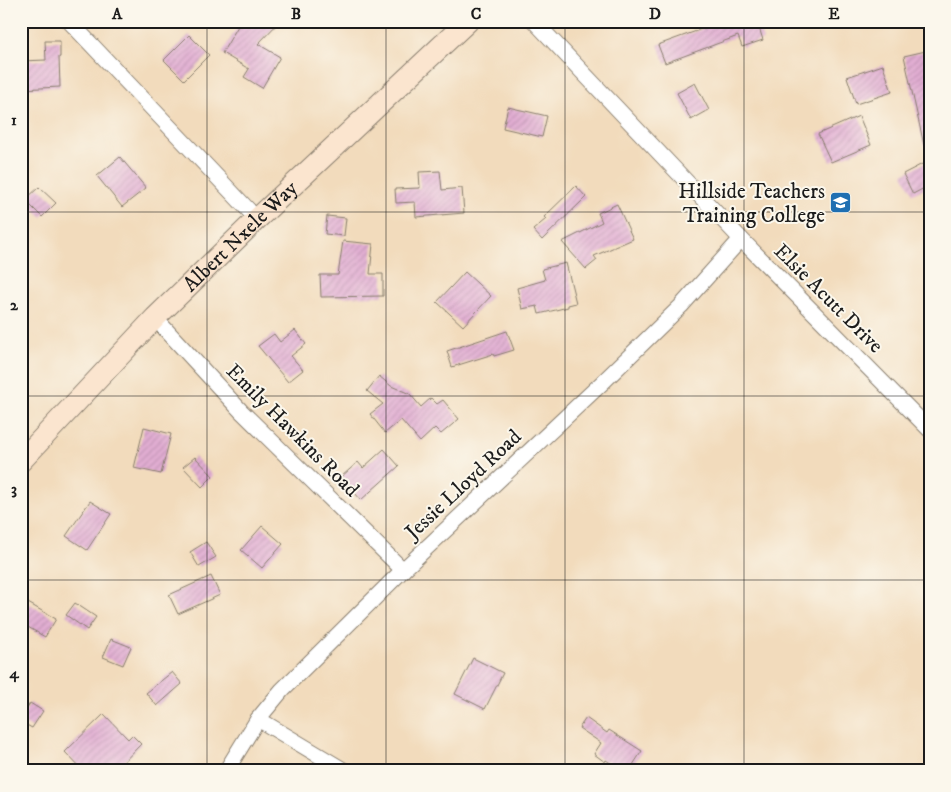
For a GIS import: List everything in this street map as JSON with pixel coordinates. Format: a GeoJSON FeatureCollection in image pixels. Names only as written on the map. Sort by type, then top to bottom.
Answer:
{"type":"FeatureCollection","features":[{"type":"Feature","properties":{"kind":"main road","name":"Albert Nxele Way"},"geometry":{"type":"LineString","coordinates":[[21,461],[155,318],[257,219],[468,21]]}},
{"type":"Feature","properties":{"kind":"street"},"geometry":{"type":"LineString","coordinates":[[69,21],[257,219]]}},
{"type":"Feature","properties":{"kind":"street","name":"Elsie Acutt Drive"},"geometry":{"type":"LineString","coordinates":[[534,21],[741,238],[930,430]]}},
{"type":"Feature","properties":{"kind":"street","name":"Jessie Lloyd Road"},"geometry":{"type":"LineString","coordinates":[[226,771],[258,718],[282,690],[402,570],[667,320],[741,238]]}},
{"type":"Feature","properties":{"kind":"street","name":"Emily Hawkins Road"},"geometry":{"type":"LineString","coordinates":[[155,318],[241,411],[402,570]]}},
{"type":"Feature","properties":{"kind":"street"},"geometry":{"type":"LineString","coordinates":[[258,718],[344,771]]}},
{"type":"Feature","properties":{"kind":"building"},"geometry":{"type":"Polygon","coordinates":[[[241,21],[280,21],[258,44],[280,57],[262,88],[244,77],[249,69],[222,53],[241,21]]]}},
{"type":"Feature","properties":{"kind":"building"},"geometry":{"type":"Polygon","coordinates":[[[724,21],[757,21],[763,40],[742,47],[738,36],[665,63],[658,45],[724,21]]]}},
{"type":"Feature","properties":{"kind":"building"},"geometry":{"type":"Polygon","coordinates":[[[189,35],[209,55],[184,80],[164,60],[189,35]]]}},
{"type":"Feature","properties":{"kind":"building"},"geometry":{"type":"Polygon","coordinates":[[[45,41],[60,41],[60,87],[21,89],[21,61],[46,60],[45,41]]]}},
{"type":"Feature","properties":{"kind":"building"},"geometry":{"type":"Polygon","coordinates":[[[930,50],[930,144],[924,145],[904,56],[930,50]]]}},
{"type":"Feature","properties":{"kind":"building"},"geometry":{"type":"Polygon","coordinates":[[[883,65],[892,92],[856,104],[847,77],[883,65]]]}},
{"type":"Feature","properties":{"kind":"building"},"geometry":{"type":"Polygon","coordinates":[[[695,83],[709,110],[691,120],[677,93],[695,83]]]}},
{"type":"Feature","properties":{"kind":"building"},"geometry":{"type":"Polygon","coordinates":[[[508,107],[547,116],[542,137],[503,128],[508,107]]]}},
{"type":"Feature","properties":{"kind":"building"},"geometry":{"type":"Polygon","coordinates":[[[859,116],[871,145],[831,162],[818,134],[859,116]]]}},
{"type":"Feature","properties":{"kind":"building"},"geometry":{"type":"Polygon","coordinates":[[[120,157],[146,188],[122,207],[97,176],[120,157]]]}},
{"type":"Feature","properties":{"kind":"building"},"geometry":{"type":"Polygon","coordinates":[[[930,160],[930,185],[913,194],[903,174],[930,160]]]}},
{"type":"Feature","properties":{"kind":"building"},"geometry":{"type":"Polygon","coordinates":[[[440,171],[442,190],[462,188],[464,213],[416,217],[415,202],[396,203],[395,189],[420,188],[419,172],[440,171]]]}},
{"type":"Feature","properties":{"kind":"building"},"geometry":{"type":"Polygon","coordinates":[[[576,186],[586,197],[542,240],[533,230],[546,219],[544,217],[576,186]]]}},
{"type":"Feature","properties":{"kind":"building"},"geometry":{"type":"Polygon","coordinates":[[[39,187],[56,203],[42,217],[25,200],[39,187]]]}},
{"type":"Feature","properties":{"kind":"building"},"geometry":{"type":"Polygon","coordinates":[[[617,204],[633,239],[594,256],[597,260],[586,269],[562,242],[602,222],[598,213],[617,204]]]}},
{"type":"Feature","properties":{"kind":"building"},"geometry":{"type":"Polygon","coordinates":[[[327,216],[346,218],[344,236],[325,234],[327,216]]]}},
{"type":"Feature","properties":{"kind":"building"},"geometry":{"type":"Polygon","coordinates":[[[343,241],[373,244],[370,274],[383,274],[383,296],[321,297],[320,275],[338,275],[343,241]]]}},
{"type":"Feature","properties":{"kind":"building"},"geometry":{"type":"Polygon","coordinates":[[[566,263],[576,303],[568,305],[568,307],[539,314],[537,306],[522,309],[517,288],[545,280],[542,269],[566,263]]]}},
{"type":"Feature","properties":{"kind":"building"},"geometry":{"type":"Polygon","coordinates":[[[465,272],[491,296],[463,326],[437,302],[465,272]]]}},
{"type":"Feature","properties":{"kind":"building"},"geometry":{"type":"Polygon","coordinates":[[[295,330],[306,344],[291,356],[303,370],[288,382],[258,346],[274,334],[280,342],[295,330]]]}},
{"type":"Feature","properties":{"kind":"building"},"geometry":{"type":"Polygon","coordinates":[[[507,331],[514,350],[494,356],[493,354],[452,367],[447,351],[507,331]]]}},
{"type":"Feature","properties":{"kind":"building"},"geometry":{"type":"Polygon","coordinates":[[[379,376],[391,386],[410,394],[421,407],[431,398],[437,404],[443,400],[459,419],[441,434],[435,428],[420,442],[401,420],[385,433],[370,414],[383,404],[367,391],[379,376]]]}},
{"type":"Feature","properties":{"kind":"building"},"geometry":{"type":"Polygon","coordinates":[[[144,427],[171,434],[161,474],[134,468],[144,427]]]}},
{"type":"Feature","properties":{"kind":"building"},"geometry":{"type":"Polygon","coordinates":[[[384,449],[399,466],[361,500],[341,477],[358,462],[363,468],[384,449]]]}},
{"type":"Feature","properties":{"kind":"building"},"geometry":{"type":"Polygon","coordinates":[[[195,457],[213,476],[202,487],[183,467],[195,457]]]}},
{"type":"Feature","properties":{"kind":"building"},"geometry":{"type":"Polygon","coordinates":[[[90,501],[111,514],[87,550],[66,536],[90,501]]]}},
{"type":"Feature","properties":{"kind":"building"},"geometry":{"type":"Polygon","coordinates":[[[262,526],[283,544],[262,568],[241,550],[262,526]]]}},
{"type":"Feature","properties":{"kind":"building"},"geometry":{"type":"Polygon","coordinates":[[[206,542],[216,557],[199,567],[190,552],[206,542]]]}},
{"type":"Feature","properties":{"kind":"building"},"geometry":{"type":"Polygon","coordinates":[[[211,576],[220,595],[178,614],[169,595],[211,576]]]}},
{"type":"Feature","properties":{"kind":"building"},"geometry":{"type":"Polygon","coordinates":[[[21,599],[56,619],[45,637],[21,623],[21,599]]]}},
{"type":"Feature","properties":{"kind":"building"},"geometry":{"type":"Polygon","coordinates":[[[75,603],[96,617],[87,630],[66,615],[75,603]]]}},
{"type":"Feature","properties":{"kind":"building"},"geometry":{"type":"Polygon","coordinates":[[[111,639],[131,647],[123,665],[103,657],[111,639]]]}},
{"type":"Feature","properties":{"kind":"building"},"geometry":{"type":"Polygon","coordinates":[[[473,658],[503,673],[485,709],[455,694],[473,658]]]}},
{"type":"Feature","properties":{"kind":"building"},"geometry":{"type":"Polygon","coordinates":[[[172,672],[182,684],[157,706],[146,693],[172,672]]]}},
{"type":"Feature","properties":{"kind":"building"},"geometry":{"type":"Polygon","coordinates":[[[30,703],[43,711],[32,728],[21,722],[21,718],[30,703]]]}},
{"type":"Feature","properties":{"kind":"building"},"geometry":{"type":"Polygon","coordinates":[[[104,714],[128,739],[132,735],[141,744],[115,771],[83,771],[65,752],[104,714]]]}},
{"type":"Feature","properties":{"kind":"building"},"geometry":{"type":"Polygon","coordinates":[[[586,718],[607,733],[609,730],[642,751],[629,771],[622,771],[594,754],[601,743],[579,728],[586,718]]]}},
{"type":"Feature","properties":{"kind":"place","name":"Hillside Teachers Training College"},"geometry":{"type":"Point","coordinates":[841,203]}}]}
